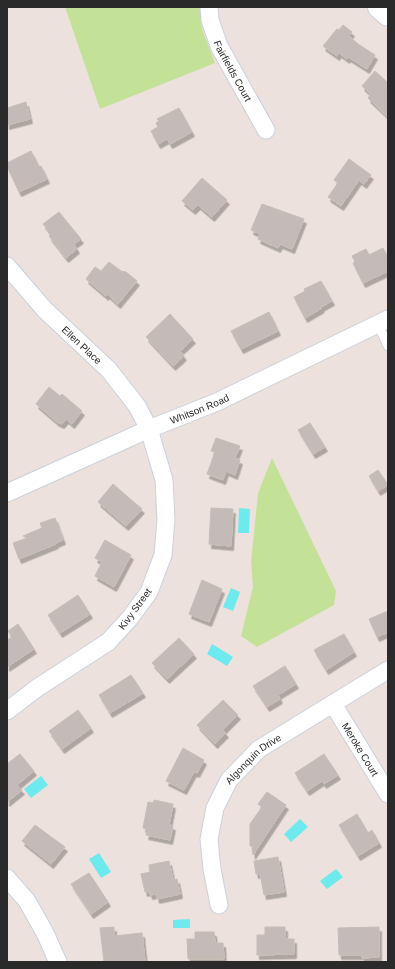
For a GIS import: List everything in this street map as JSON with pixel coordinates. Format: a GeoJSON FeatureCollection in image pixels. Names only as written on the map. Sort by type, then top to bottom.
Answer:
{"type":"FeatureCollection","features":[{"type":"Feature","properties":{"kind":"street","name":"Fairfields Court"},"geometry":{"type":"LineString","coordinates":[[209,7],[210,20],[219,46],[266,130]]}},
{"type":"Feature","properties":{"kind":"street"},"geometry":{"type":"LineString","coordinates":[[379,7],[388,15]]}},
{"type":"Feature","properties":{"kind":"street","name":"Ellen Place"},"geometry":{"type":"LineString","coordinates":[[7,266],[45,310],[109,370],[137,406],[149,429]]}},
{"type":"Feature","properties":{"kind":"street","name":"Whitson Road"},"geometry":{"type":"LineString","coordinates":[[7,493],[149,429],[217,402],[383,321]]}},
{"type":"Feature","properties":{"kind":"street","name":"Kivy Street"},"geometry":{"type":"LineString","coordinates":[[7,711],[37,688],[108,642],[130,618],[149,592],[163,555],[166,520],[164,480],[149,429]]}},
{"type":"Feature","properties":{"kind":"street","name":"Algonquin Drive"},"geometry":{"type":"LineString","coordinates":[[219,905],[212,869],[209,838],[215,808],[230,780],[259,750],[388,670]]}},
{"type":"Feature","properties":{"kind":"street","name":"Meroke Court"},"geometry":{"type":"LineString","coordinates":[[333,704],[388,794]]}},
{"type":"Feature","properties":{"kind":"street"},"geometry":{"type":"LineString","coordinates":[[7,878],[27,901],[45,933],[58,962]]}},
{"type":"Feature","properties":{"kind":"lane"},"geometry":{"type":"LineString","coordinates":[[383,321],[388,346]]}},
{"type":"Feature","properties":{"kind":"green space"},"geometry":{"type":"Polygon","coordinates":[[[65,7],[200,7],[202,29],[215,63],[100,109],[65,7]]]}},
{"type":"Feature","properties":{"kind":"green space"},"geometry":{"type":"Polygon","coordinates":[[[272,458],[336,591],[334,605],[257,647],[241,636],[253,587],[251,562],[258,493],[272,458]]]}},
{"type":"Feature","properties":{"kind":"water"},"geometry":{"type":"Polygon","coordinates":[[[239,508],[250,509],[249,533],[238,533],[239,508]]]}},
{"type":"Feature","properties":{"kind":"water"},"geometry":{"type":"Polygon","coordinates":[[[231,588],[240,592],[233,611],[223,607],[231,588]]]}},
{"type":"Feature","properties":{"kind":"water"},"geometry":{"type":"Polygon","coordinates":[[[212,644],[233,657],[227,666],[207,654],[212,644]]]}},
{"type":"Feature","properties":{"kind":"water"},"geometry":{"type":"Polygon","coordinates":[[[41,776],[48,785],[31,798],[24,789],[41,776]]]}},
{"type":"Feature","properties":{"kind":"water"},"geometry":{"type":"Polygon","coordinates":[[[300,819],[308,827],[291,842],[284,834],[300,819]]]}},
{"type":"Feature","properties":{"kind":"water"},"geometry":{"type":"Polygon","coordinates":[[[99,853],[111,872],[101,878],[89,859],[99,853]]]}},
{"type":"Feature","properties":{"kind":"water"},"geometry":{"type":"Polygon","coordinates":[[[336,869],[343,877],[327,889],[320,881],[336,869]]]}},
{"type":"Feature","properties":{"kind":"water"},"geometry":{"type":"Polygon","coordinates":[[[190,919],[190,928],[173,928],[173,920],[190,919]]]}},
{"type":"Feature","properties":{"kind":"building"},"geometry":{"type":"Polygon","coordinates":[[[343,25],[352,32],[349,36],[375,55],[367,69],[348,57],[347,59],[339,53],[337,56],[323,46],[337,29],[339,30],[343,25]]]}},
{"type":"Feature","properties":{"kind":"building"},"geometry":{"type":"Polygon","coordinates":[[[375,71],[388,83],[388,117],[368,98],[371,94],[362,86],[375,71]]]}},
{"type":"Feature","properties":{"kind":"building"},"geometry":{"type":"Polygon","coordinates":[[[26,102],[30,119],[7,125],[7,108],[26,102]]]}},
{"type":"Feature","properties":{"kind":"building"},"geometry":{"type":"Polygon","coordinates":[[[179,108],[192,132],[170,144],[167,139],[158,144],[151,131],[158,127],[156,123],[159,121],[157,119],[179,108]]]}},
{"type":"Feature","properties":{"kind":"building"},"geometry":{"type":"Polygon","coordinates":[[[31,151],[39,167],[41,166],[47,179],[19,192],[7,163],[31,151]]]}},
{"type":"Feature","properties":{"kind":"building"},"geometry":{"type":"Polygon","coordinates":[[[349,159],[371,175],[364,184],[359,180],[341,206],[328,197],[338,183],[334,180],[349,159]]]}},
{"type":"Feature","properties":{"kind":"building"},"geometry":{"type":"Polygon","coordinates":[[[202,178],[227,200],[212,217],[198,205],[193,210],[182,201],[202,178]]]}},
{"type":"Feature","properties":{"kind":"building"},"geometry":{"type":"Polygon","coordinates":[[[262,204],[304,219],[292,249],[280,244],[278,248],[258,239],[260,234],[251,230],[262,204]]]}},
{"type":"Feature","properties":{"kind":"building"},"geometry":{"type":"Polygon","coordinates":[[[59,212],[81,239],[74,244],[77,249],[66,258],[49,236],[51,234],[43,224],[59,212]]]}},
{"type":"Feature","properties":{"kind":"building"},"geometry":{"type":"Polygon","coordinates":[[[383,248],[388,258],[388,271],[363,283],[353,263],[355,262],[352,256],[366,249],[369,255],[383,248]]]}},
{"type":"Feature","properties":{"kind":"building"},"geometry":{"type":"Polygon","coordinates":[[[109,262],[121,271],[126,272],[137,281],[118,304],[86,279],[95,267],[101,271],[109,262]]]}},
{"type":"Feature","properties":{"kind":"building"},"geometry":{"type":"Polygon","coordinates":[[[321,281],[332,301],[305,318],[294,297],[305,291],[304,289],[321,281]]]}},
{"type":"Feature","properties":{"kind":"building"},"geometry":{"type":"Polygon","coordinates":[[[269,312],[278,331],[241,349],[231,331],[269,312]]]}},
{"type":"Feature","properties":{"kind":"building"},"geometry":{"type":"Polygon","coordinates":[[[170,314],[193,339],[180,351],[184,356],[173,366],[146,337],[170,314]]]}},
{"type":"Feature","properties":{"kind":"building"},"geometry":{"type":"Polygon","coordinates":[[[49,387],[60,396],[62,394],[82,411],[72,424],[66,419],[62,424],[57,422],[36,404],[49,387]]]}},
{"type":"Feature","properties":{"kind":"building"},"geometry":{"type":"Polygon","coordinates":[[[310,423],[325,447],[313,454],[298,430],[310,423]]]}},
{"type":"Feature","properties":{"kind":"building"},"geometry":{"type":"Polygon","coordinates":[[[216,438],[240,446],[235,458],[240,460],[235,475],[226,471],[223,480],[207,474],[215,452],[211,451],[216,438]]]}},
{"type":"Feature","properties":{"kind":"building"},"geometry":{"type":"Polygon","coordinates":[[[378,470],[388,485],[378,491],[369,476],[378,470]]]}},
{"type":"Feature","properties":{"kind":"building"},"geometry":{"type":"Polygon","coordinates":[[[113,484],[142,509],[126,526],[98,502],[113,484]]]}},
{"type":"Feature","properties":{"kind":"building"},"geometry":{"type":"Polygon","coordinates":[[[211,508],[233,509],[231,546],[209,544],[211,508]]]}},
{"type":"Feature","properties":{"kind":"building"},"geometry":{"type":"Polygon","coordinates":[[[55,518],[63,540],[19,559],[13,543],[27,538],[23,536],[42,528],[40,523],[55,518]]]}},
{"type":"Feature","properties":{"kind":"building"},"geometry":{"type":"Polygon","coordinates":[[[105,540],[131,555],[114,587],[95,576],[102,562],[95,558],[105,540]]]}},
{"type":"Feature","properties":{"kind":"building"},"geometry":{"type":"Polygon","coordinates":[[[202,580],[222,589],[209,622],[189,614],[202,580]]]}},
{"type":"Feature","properties":{"kind":"building"},"geometry":{"type":"Polygon","coordinates":[[[78,595],[90,614],[60,633],[48,615],[78,595]]]}},
{"type":"Feature","properties":{"kind":"building"},"geometry":{"type":"Polygon","coordinates":[[[388,611],[388,632],[377,637],[369,619],[388,611]]]}},
{"type":"Feature","properties":{"kind":"building"},"geometry":{"type":"Polygon","coordinates":[[[18,624],[34,649],[7,667],[7,640],[12,637],[8,631],[18,624]]]}},
{"type":"Feature","properties":{"kind":"building"},"geometry":{"type":"Polygon","coordinates":[[[344,634],[354,652],[326,670],[314,650],[344,634]]]}},
{"type":"Feature","properties":{"kind":"building"},"geometry":{"type":"Polygon","coordinates":[[[179,638],[194,654],[167,679],[152,663],[179,638]]]}},
{"type":"Feature","properties":{"kind":"building"},"geometry":{"type":"Polygon","coordinates":[[[285,666],[296,684],[278,695],[280,699],[267,707],[253,686],[285,666]]]}},
{"type":"Feature","properties":{"kind":"building"},"geometry":{"type":"Polygon","coordinates":[[[131,675],[143,693],[110,713],[99,695],[131,675]]]}},
{"type":"Feature","properties":{"kind":"building"},"geometry":{"type":"Polygon","coordinates":[[[223,700],[238,715],[223,730],[226,733],[215,744],[197,725],[223,700]]]}},
{"type":"Feature","properties":{"kind":"building"},"geometry":{"type":"Polygon","coordinates":[[[78,710],[91,728],[62,749],[49,731],[78,710]]]}},
{"type":"Feature","properties":{"kind":"building"},"geometry":{"type":"Polygon","coordinates":[[[183,748],[204,760],[197,773],[194,772],[184,790],[166,781],[183,748]]]}},
{"type":"Feature","properties":{"kind":"building"},"geometry":{"type":"Polygon","coordinates":[[[20,754],[34,771],[17,785],[22,790],[7,802],[7,764],[20,754]]]}},
{"type":"Feature","properties":{"kind":"building"},"geometry":{"type":"Polygon","coordinates":[[[324,754],[338,775],[324,784],[322,781],[307,791],[295,773],[324,754]]]}},
{"type":"Feature","properties":{"kind":"building"},"geometry":{"type":"Polygon","coordinates":[[[267,792],[286,805],[253,855],[252,846],[250,846],[250,824],[262,807],[258,804],[267,792]]]}},
{"type":"Feature","properties":{"kind":"building"},"geometry":{"type":"Polygon","coordinates":[[[154,800],[173,804],[169,825],[173,826],[170,840],[146,835],[148,829],[143,828],[148,802],[153,803],[154,800]]]}},
{"type":"Feature","properties":{"kind":"building"},"geometry":{"type":"Polygon","coordinates":[[[357,814],[368,833],[372,830],[379,843],[358,856],[339,825],[357,814]]]}},
{"type":"Feature","properties":{"kind":"building"},"geometry":{"type":"Polygon","coordinates":[[[35,825],[65,847],[51,864],[22,841],[35,825]]]}},
{"type":"Feature","properties":{"kind":"building"},"geometry":{"type":"Polygon","coordinates":[[[278,857],[284,892],[264,895],[260,873],[256,874],[254,861],[278,857]]]}},
{"type":"Feature","properties":{"kind":"building"},"geometry":{"type":"Polygon","coordinates":[[[169,861],[173,880],[177,879],[180,894],[157,899],[156,894],[150,895],[149,891],[145,892],[141,874],[150,872],[149,865],[169,861]]]}},
{"type":"Feature","properties":{"kind":"building"},"geometry":{"type":"Polygon","coordinates":[[[89,873],[108,902],[91,914],[71,884],[89,873]]]}},
{"type":"Feature","properties":{"kind":"building"},"geometry":{"type":"Polygon","coordinates":[[[114,927],[114,936],[142,933],[145,962],[104,962],[100,928],[114,927]]]}},
{"type":"Feature","properties":{"kind":"building"},"geometry":{"type":"Polygon","coordinates":[[[265,927],[285,927],[285,939],[294,939],[294,954],[257,955],[257,935],[265,935],[265,927]]]}},
{"type":"Feature","properties":{"kind":"building"},"geometry":{"type":"Polygon","coordinates":[[[379,927],[379,957],[362,958],[362,955],[339,955],[338,928],[379,927]]]}},
{"type":"Feature","properties":{"kind":"building"},"geometry":{"type":"Polygon","coordinates":[[[195,932],[214,932],[215,943],[223,943],[224,959],[188,959],[187,939],[195,939],[195,932]]]}}]}
